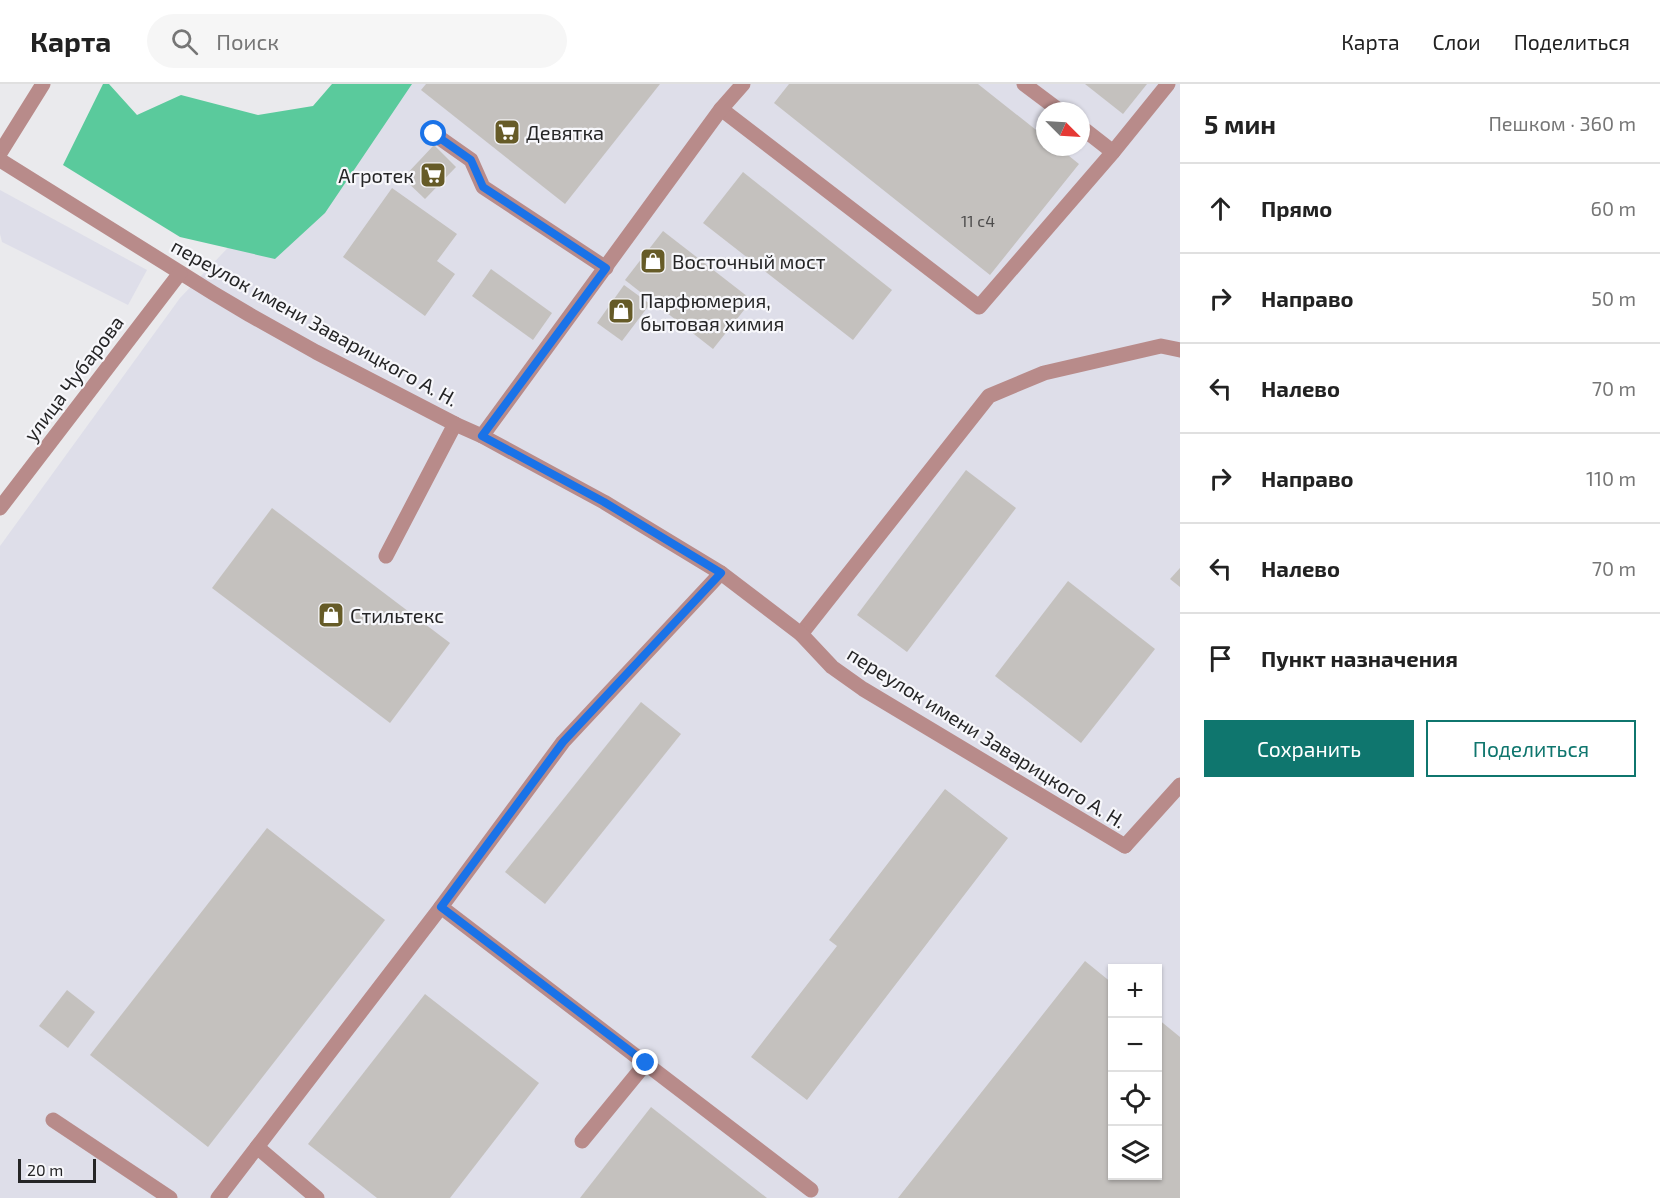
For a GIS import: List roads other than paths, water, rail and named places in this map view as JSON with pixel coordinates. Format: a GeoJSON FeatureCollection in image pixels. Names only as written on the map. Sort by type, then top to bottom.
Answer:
{"type":"FeatureCollection","features":[{"type":"Feature","properties":{"kind":"street"},"geometry":{"type":"LineString","coordinates":[[0,153],[43,84]]}},
{"type":"Feature","properties":{"kind":"street"},"geometry":{"type":"LineString","coordinates":[[482,436],[721,109],[743,84]]}},
{"type":"Feature","properties":{"kind":"street"},"geometry":{"type":"LineString","coordinates":[[1024,84],[1048,102]]}},
{"type":"Feature","properties":{"kind":"street"},"geometry":{"type":"LineString","coordinates":[[721,109],[979,307],[1113,152],[1168,84]]}},
{"type":"Feature","properties":{"kind":"street"},"geometry":{"type":"LineString","coordinates":[[434,134],[471,160],[483,187],[606,268]]}},
{"type":"Feature","properties":{"kind":"street"},"geometry":{"type":"LineString","coordinates":[[1090,134],[1113,152]]}},
{"type":"Feature","properties":{"kind":"street","name":"переулок имени Заварицкого А. Н."},"geometry":{"type":"LineString","coordinates":[[0,160],[213,294],[604,502],[721,573],[801,634],[832,667],[863,689],[1125,846],[1179,788]]}},
{"type":"Feature","properties":{"kind":"street","name":"улица Чубарова"},"geometry":{"type":"LineString","coordinates":[[0,508],[180,273]]}},
{"type":"Feature","properties":{"kind":"street"},"geometry":{"type":"LineString","coordinates":[[801,634],[989,396],[1044,372],[1161,346],[1180,350]]}},
{"type":"Feature","properties":{"kind":"street"},"geometry":{"type":"LineString","coordinates":[[386,556],[455,424]]}},
{"type":"Feature","properties":{"kind":"street"},"geometry":{"type":"LineString","coordinates":[[218,1198],[441,907],[563,742],[721,573]]}},
{"type":"Feature","properties":{"kind":"street"},"geometry":{"type":"LineString","coordinates":[[441,907],[811,1190]]}},
{"type":"Feature","properties":{"kind":"street"},"geometry":{"type":"LineString","coordinates":[[582,1141],[646,1063]]}},
{"type":"Feature","properties":{"kind":"street"},"geometry":{"type":"LineString","coordinates":[[53,1120],[170,1198]]}},
{"type":"Feature","properties":{"kind":"street"},"geometry":{"type":"LineString","coordinates":[[257,1147],[317,1198]]}},
{"type":"Feature","properties":{"kind":"place","name":"Девятка"},"geometry":{"type":"Point","coordinates":[507,132]}},
{"type":"Feature","properties":{"kind":"place","name":"Агротек"},"geometry":{"type":"Point","coordinates":[433,175]}},
{"type":"Feature","properties":{"kind":"place","name":"Восточный мост"},"geometry":{"type":"Point","coordinates":[653,261]}},
{"type":"Feature","properties":{"kind":"place","name":"Парфюмерия, бытовая химия"},"geometry":{"type":"Point","coordinates":[621,311]}},
{"type":"Feature","properties":{"kind":"place","name":"Стильтекс"},"geometry":{"type":"Point","coordinates":[331,615]}}]}
